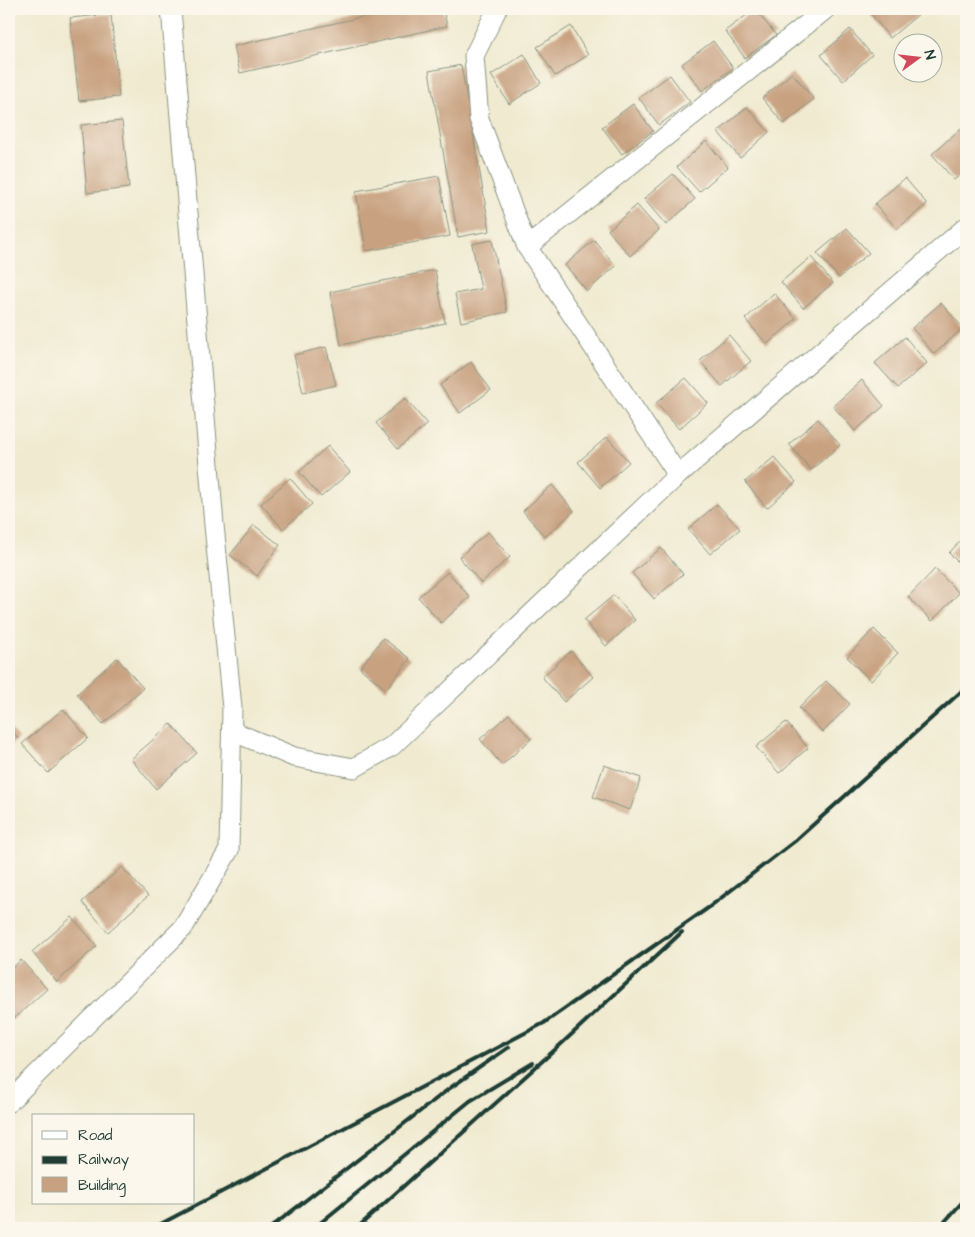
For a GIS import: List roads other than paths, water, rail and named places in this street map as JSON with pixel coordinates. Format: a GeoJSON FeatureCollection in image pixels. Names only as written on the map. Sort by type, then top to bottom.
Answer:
{"type":"FeatureCollection","features":[{"type":"Feature","properties":{"kind":"street"},"geometry":{"type":"LineString","coordinates":[[9,1102],[183,928],[229,850],[232,708],[212,505],[171,9]]}},
{"type":"Feature","properties":{"kind":"street"},"geometry":{"type":"LineString","coordinates":[[497,9],[474,56],[479,119],[527,247],[678,476]]}},
{"type":"Feature","properties":{"kind":"street"},"geometry":{"type":"LineString","coordinates":[[527,247],[826,9]]}},
{"type":"Feature","properties":{"kind":"street"},"geometry":{"type":"LineString","coordinates":[[232,730],[294,756],[354,768],[392,746],[678,476],[966,227]]}},
{"type":"Feature","properties":{"kind":"railway"},"geometry":{"type":"LineString","coordinates":[[153,1228],[544,1023],[708,908],[795,841],[964,689]]}},
{"type":"Feature","properties":{"kind":"railway"},"geometry":{"type":"LineString","coordinates":[[357,1228],[558,1047],[682,932]]}},
{"type":"Feature","properties":{"kind":"railway"},"geometry":{"type":"LineString","coordinates":[[270,1228],[450,1088],[509,1047]]}},
{"type":"Feature","properties":{"kind":"railway"},"geometry":{"type":"LineString","coordinates":[[314,1228],[470,1101],[533,1063]]}},
{"type":"Feature","properties":{"kind":"railway"},"geometry":{"type":"LineString","coordinates":[[939,1228],[966,1198]]}}]}
